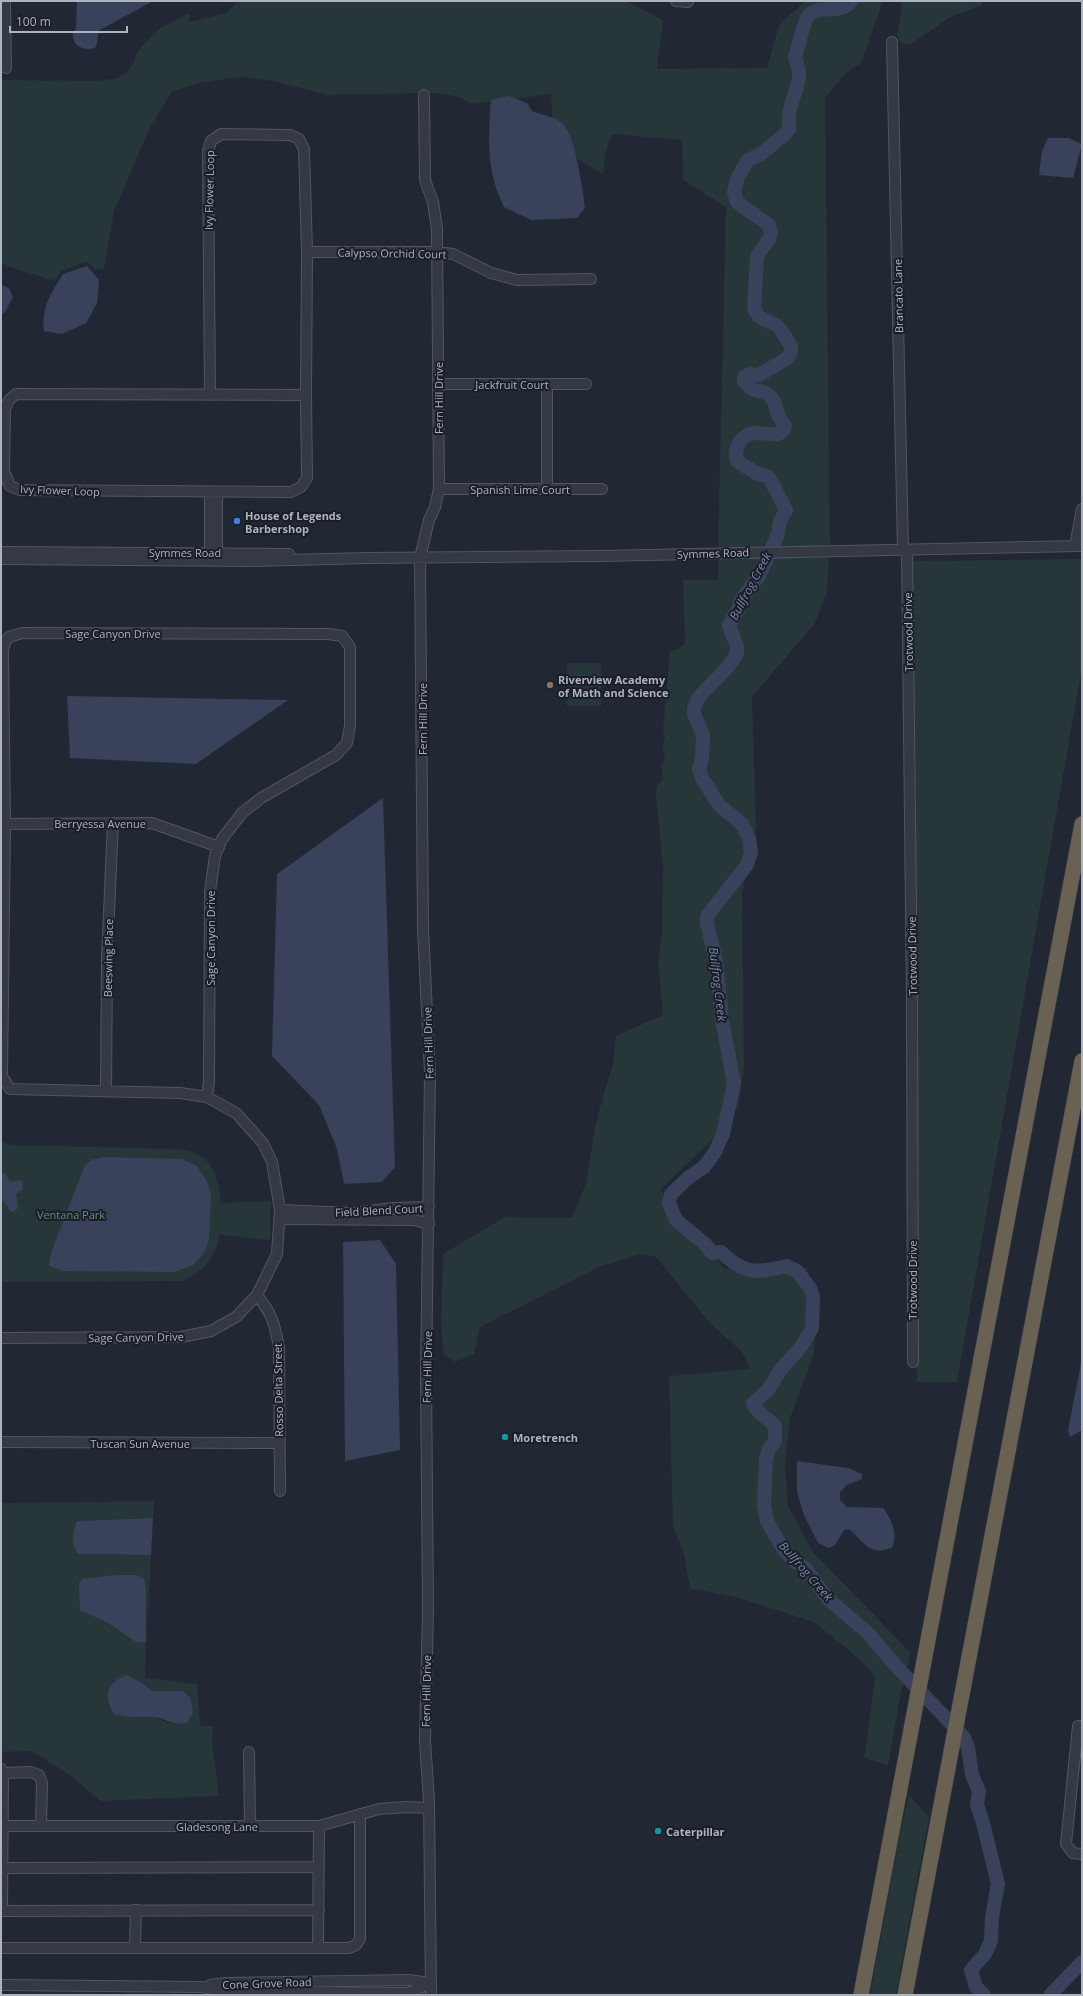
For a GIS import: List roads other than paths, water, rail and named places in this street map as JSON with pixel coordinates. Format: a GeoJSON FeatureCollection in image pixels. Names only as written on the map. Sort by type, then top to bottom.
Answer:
{"type":"FeatureCollection","features":[{"type":"Feature","properties":{"kind":"highway"},"geometry":{"type":"LineString","coordinates":[[861,1995],[1082,824]]}},
{"type":"Feature","properties":{"kind":"highway"},"geometry":{"type":"LineString","coordinates":[[905,1995],[1082,1061]]}},
{"type":"Feature","properties":{"kind":"street"},"geometry":{"type":"LineString","coordinates":[[5,1],[6,68]]}},
{"type":"Feature","properties":{"kind":"street"},"geometry":{"type":"LineString","coordinates":[[676,1],[688,2]]}},
{"type":"Feature","properties":{"kind":"street","name":"Brancato Lane"},"geometry":{"type":"LineString","coordinates":[[892,42],[905,550]]}},
{"type":"Feature","properties":{"kind":"street","name":"Fern Hill Drive"},"geometry":{"type":"LineString","coordinates":[[424,95],[425,180],[433,202],[437,229],[439,489],[435,507],[429,520],[420,558],[423,930],[430,1073],[426,1377],[428,1609],[425,1741],[429,1808],[431,1995]]}},
{"type":"Feature","properties":{"kind":"street","name":"Ivy Flower Loop"},"geometry":{"type":"LineString","coordinates":[[210,395],[208,151],[211,141],[221,134],[290,135],[299,139],[304,149],[307,252],[307,475],[301,488],[291,492],[20,490],[10,486],[4,471],[5,409],[9,400],[16,394],[210,395],[306,395]]}},
{"type":"Feature","properties":{"kind":"street","name":"Calypso Orchid Court"},"geometry":{"type":"LineString","coordinates":[[307,252],[437,252],[453,254],[492,273],[517,280],[591,279]]}},
{"type":"Feature","properties":{"kind":"street","name":"Jackfruit Court"},"geometry":{"type":"LineString","coordinates":[[438,384],[586,384]]}},
{"type":"Feature","properties":{"kind":"street"},"geometry":{"type":"LineString","coordinates":[[547,384],[547,489]]}},
{"type":"Feature","properties":{"kind":"street","name":"Spanish Lime Court"},"geometry":{"type":"LineString","coordinates":[[439,489],[602,489]]}},
{"type":"Feature","properties":{"kind":"street"},"geometry":{"type":"LineString","coordinates":[[213,557],[214,492]]}},
{"type":"Feature","properties":{"kind":"street"},"geometry":{"type":"LineString","coordinates":[[1079,546],[1082,509]]}},
{"type":"Feature","properties":{"kind":"street","name":"Symmes Road"},"geometry":{"type":"LineString","coordinates":[[1,559],[213,557],[578,557],[736,552],[1079,546]]}},
{"type":"Feature","properties":{"kind":"street","name":"Trotwood Drive"},"geometry":{"type":"LineString","coordinates":[[905,550],[912,992],[913,1362]]}},
{"type":"Feature","properties":{"kind":"street","name":"Symmes Road"},"geometry":{"type":"LineString","coordinates":[[1,552],[213,557]]}},
{"type":"Feature","properties":{"kind":"street","name":"Sage Canyon Drive"},"geometry":{"type":"LineString","coordinates":[[1,1338],[181,1337],[211,1332],[236,1317],[257,1295],[276,1254],[280,1215],[272,1162],[263,1143],[236,1113],[207,1097],[180,1092],[106,1092],[10,1089],[2,1076],[3,651],[5,642],[9,637],[22,633],[321,634],[342,636],[350,647],[350,726],[347,743],[336,755],[252,805],[235,822],[219,847],[212,866],[210,890],[209,1081],[207,1097]]}},
{"type":"Feature","properties":{"kind":"street","name":"Beeswing Place"},"geometry":{"type":"LineString","coordinates":[[106,1092],[108,957],[113,823]]}},
{"type":"Feature","properties":{"kind":"street","name":"Berryessa Avenue"},"geometry":{"type":"LineString","coordinates":[[3,824],[152,823],[219,847]]}},
{"type":"Feature","properties":{"kind":"street","name":"Field Blend Court"},"geometry":{"type":"LineString","coordinates":[[280,1215],[352,1213],[393,1208],[429,1207]]}},
{"type":"Feature","properties":{"kind":"street","name":"Field Blend Court"},"geometry":{"type":"LineString","coordinates":[[280,1215],[414,1220],[429,1224]]}},
{"type":"Feature","properties":{"kind":"street","name":"Rosso Delta Street"},"geometry":{"type":"LineString","coordinates":[[257,1295],[269,1310],[279,1348],[280,1491]]}},
{"type":"Feature","properties":{"kind":"street","name":"Tuscan Sun Avenue"},"geometry":{"type":"LineString","coordinates":[[1,1442],[279,1443]]}},
{"type":"Feature","properties":{"kind":"street"},"geometry":{"type":"LineString","coordinates":[[1082,1726],[1078,1726],[1066,1844],[1073,1853],[1082,1854]]}},
{"type":"Feature","properties":{"kind":"street"},"geometry":{"type":"LineString","coordinates":[[249,1752],[250,1826]]}},
{"type":"Feature","properties":{"kind":"street"},"geometry":{"type":"LineString","coordinates":[[41,1826],[42,1783],[39,1775],[31,1772],[2,1771],[3,1868],[1,1911],[318,1910]]}},
{"type":"Feature","properties":{"kind":"street","name":"Gladesong Lane"},"geometry":{"type":"LineString","coordinates":[[3,1826],[318,1826],[387,1808],[429,1808]]}},
{"type":"Feature","properties":{"kind":"street"},"geometry":{"type":"LineString","coordinates":[[1,1948],[349,1948],[359,1942],[360,1814]]}},
{"type":"Feature","properties":{"kind":"street"},"geometry":{"type":"LineString","coordinates":[[318,1826],[318,1948]]}},
{"type":"Feature","properties":{"kind":"street"},"geometry":{"type":"LineString","coordinates":[[3,1868],[318,1867]]}},
{"type":"Feature","properties":{"kind":"street"},"geometry":{"type":"LineString","coordinates":[[136,1910],[136,1948]]}},
{"type":"Feature","properties":{"kind":"street","name":"Cone Grove Road"},"geometry":{"type":"LineString","coordinates":[[200,1991],[226,1983],[409,1980],[430,1984]]}},
{"type":"Feature","properties":{"kind":"street"},"geometry":{"type":"LineString","coordinates":[[334,1981],[334,1992]]}},
{"type":"Feature","properties":{"kind":"street","name":"Cone Grove Road"},"geometry":{"type":"LineString","coordinates":[[1,1985],[200,1991],[409,1993],[430,1984]]}},
{"type":"Feature","properties":{"kind":"water"},"geometry":{"type":"Polygon","coordinates":[[[77,1],[153,1],[98,31],[97,44],[95,48],[88,49],[81,47],[75,43],[74,40],[73,35],[76,27],[77,1]]]}},
{"type":"Feature","properties":{"kind":"water"},"geometry":{"type":"Polygon","coordinates":[[[509,96],[527,103],[532,111],[558,120],[566,128],[578,162],[585,208],[577,218],[531,220],[504,207],[498,194],[491,168],[489,128],[491,100],[509,96]]]}},
{"type":"Feature","properties":{"kind":"water"},"geometry":{"type":"Polygon","coordinates":[[[1048,138],[1069,138],[1082,144],[1073,178],[1039,175],[1042,151],[1048,138]]]}},
{"type":"Feature","properties":{"kind":"water"},"geometry":{"type":"Polygon","coordinates":[[[87,266],[99,280],[97,303],[86,323],[62,334],[44,331],[43,322],[48,301],[63,274],[87,266]]]}},
{"type":"Feature","properties":{"kind":"water"},"geometry":{"type":"Polygon","coordinates":[[[1,285],[9,288],[13,297],[5,312],[1,315],[1,285]]]}},
{"type":"Feature","properties":{"kind":"water"},"geometry":{"type":"Polygon","coordinates":[[[67,696],[288,700],[196,764],[70,758],[67,696]]]}},
{"type":"Feature","properties":{"kind":"water"},"geometry":{"type":"Polygon","coordinates":[[[383,798],[395,1167],[382,1182],[344,1184],[337,1149],[319,1105],[272,1056],[277,874],[383,798]]]}},
{"type":"Feature","properties":{"kind":"water"},"geometry":{"type":"Polygon","coordinates":[[[103,1157],[182,1159],[197,1166],[206,1180],[211,1193],[209,1240],[204,1253],[193,1265],[175,1272],[64,1271],[49,1266],[52,1250],[85,1165],[92,1160],[103,1157]]]}},
{"type":"Feature","properties":{"kind":"water"},"geometry":{"type":"Polygon","coordinates":[[[1,1172],[6,1174],[9,1181],[12,1182],[20,1180],[23,1182],[22,1190],[16,1194],[18,1208],[13,1212],[9,1210],[7,1205],[1,1200],[3,1188],[1,1185],[1,1172]]]}},
{"type":"Feature","properties":{"kind":"water"},"geometry":{"type":"Polygon","coordinates":[[[380,1240],[396,1264],[400,1450],[345,1461],[343,1242],[380,1240]]]}},
{"type":"Feature","properties":{"kind":"water"},"geometry":{"type":"Polygon","coordinates":[[[1082,1358],[1082,1430],[1070,1437],[1068,1430],[1082,1358]]]}},
{"type":"Feature","properties":{"kind":"water"},"geometry":{"type":"Polygon","coordinates":[[[797,1461],[848,1468],[862,1474],[862,1479],[847,1485],[840,1492],[840,1500],[847,1507],[883,1508],[893,1527],[894,1542],[892,1548],[878,1550],[868,1547],[849,1529],[844,1530],[835,1545],[829,1548],[818,1543],[803,1513],[797,1491],[797,1461]]]}},
{"type":"Feature","properties":{"kind":"water"},"geometry":{"type":"Polygon","coordinates":[[[153,1518],[151,1555],[78,1554],[74,1545],[74,1530],[77,1521],[153,1518]]]}},
{"type":"Feature","properties":{"kind":"water"},"geometry":{"type":"Polygon","coordinates":[[[116,1575],[136,1575],[144,1579],[146,1589],[146,1642],[137,1643],[108,1623],[80,1610],[79,1583],[83,1579],[116,1575]]]}},
{"type":"Feature","properties":{"kind":"water"},"geometry":{"type":"Polygon","coordinates":[[[127,1675],[144,1684],[152,1691],[183,1691],[191,1698],[193,1712],[187,1723],[181,1724],[156,1717],[129,1717],[114,1714],[108,1701],[108,1691],[115,1682],[127,1675]]]}},
{"type":"Feature","properties":{"kind":"waterway","name":"Bullfrog Creek"},"geometry":{"type":"LineString","coordinates":[[851,1],[842,8],[819,10],[809,15],[807,18],[795,57],[799,71],[799,79],[790,109],[789,129],[761,154],[748,160],[738,177],[734,192],[737,202],[769,225],[771,233],[769,239],[757,256],[754,308],[759,317],[776,325],[781,330],[791,346],[791,351],[788,358],[758,375],[749,374],[744,377],[744,382],[751,388],[766,393],[771,397],[780,419],[785,426],[781,433],[755,433],[745,436],[741,439],[737,447],[736,456],[737,461],[756,473],[769,477],[786,510],[780,521],[778,534],[760,574],[741,600],[729,626],[737,646],[737,654],[728,667],[699,697],[694,708],[694,714],[703,735],[702,758],[699,769],[702,778],[719,805],[742,824],[749,838],[751,852],[747,865],[707,916],[707,924],[716,960],[722,1020],[734,1083],[723,1134],[715,1152],[704,1167],[688,1178],[671,1194],[669,1203],[676,1220],[705,1244],[712,1253],[721,1252],[737,1265],[751,1270],[759,1271],[787,1266],[797,1271],[810,1288],[813,1297],[812,1328],[801,1347],[781,1369],[768,1390],[753,1403],[759,1413],[775,1426],[775,1441],[769,1449],[766,1459],[764,1506],[767,1521],[783,1549],[794,1561],[806,1569],[827,1598],[869,1634],[896,1666],[963,1736],[968,1747],[972,1775],[979,1791],[977,1805],[998,1884],[992,1917],[991,1941],[985,1954],[971,1970],[976,1987],[984,1995]]}},
{"type":"Feature","properties":{"kind":"waterway","name":"Bullfrog Creek"},"geometry":{"type":"LineString","coordinates":[[1050,1995],[1082,1962]]}},
{"type":"Feature","properties":{"kind":"place","name":"House of Legends Barbershop"},"geometry":{"type":"Point","coordinates":[237,521]}},
{"type":"Feature","properties":{"kind":"place","name":"Riverview Academy of Math and Science"},"geometry":{"type":"Point","coordinates":[550,685]}},
{"type":"Feature","properties":{"kind":"place","name":"Moretrench"},"geometry":{"type":"Point","coordinates":[505,1437]}},
{"type":"Feature","properties":{"kind":"place","name":"Caterpillar"},"geometry":{"type":"Point","coordinates":[658,1831]}},
{"type":"Feature","properties":{"kind":"park label","name":"Ventana Park"},"geometry":{"type":"Point","coordinates":[71,1214]}}]}
